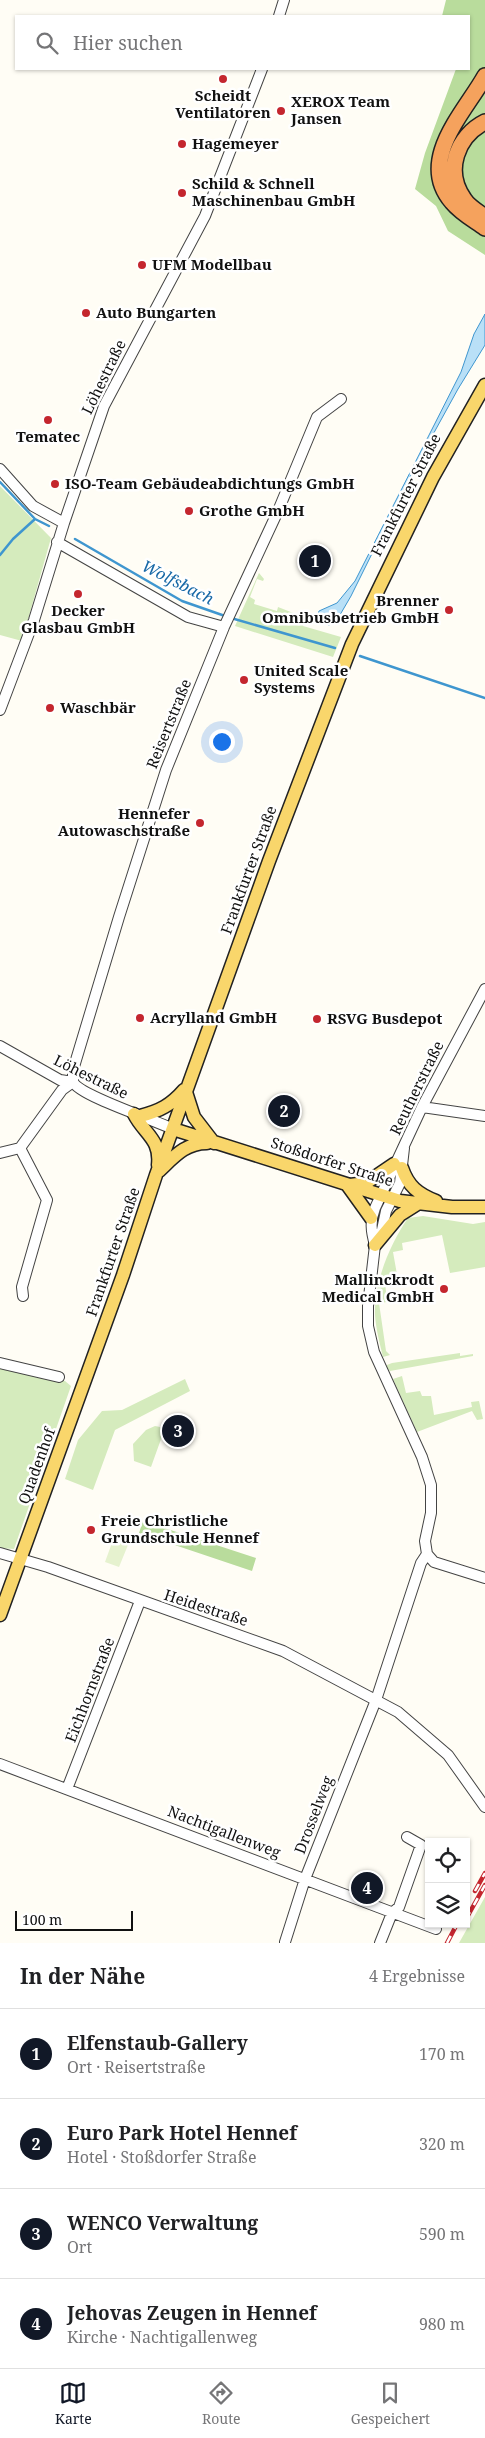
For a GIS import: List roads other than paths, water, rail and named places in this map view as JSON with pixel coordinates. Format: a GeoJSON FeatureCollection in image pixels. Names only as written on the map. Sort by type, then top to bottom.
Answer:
{"type":"FeatureCollection","features":[{"type":"Feature","properties":{"kind":"highway"},"geometry":{"type":"LineString","coordinates":[[485,76],[447,135],[440,162],[440,177],[444,190],[452,202],[485,228]]}},
{"type":"Feature","properties":{"kind":"highway"},"geometry":{"type":"LineString","coordinates":[[485,122],[476,126],[460,145],[455,158],[454,172],[464,199],[485,217]]}},
{"type":"Feature","properties":{"kind":"main road","name":"Frankfurter Straße"},"geometry":{"type":"LineString","coordinates":[[84,1383],[156,1174],[272,852],[357,631],[436,469],[485,385]]}},
{"type":"Feature","properties":{"kind":"main road"},"geometry":{"type":"LineString","coordinates":[[156,1174],[159,1156],[156,1144],[140,1127],[137,1115],[158,1112],[187,1088],[194,1117],[214,1143]]}},
{"type":"Feature","properties":{"kind":"main road","name":"Stoßdorfer Straße"},"geometry":{"type":"LineString","coordinates":[[173,1129],[386,1197],[452,1207],[485,1207]]}},
{"type":"Feature","properties":{"kind":"main road"},"geometry":{"type":"LineString","coordinates":[[156,1174],[180,1150],[197,1143],[214,1143]]}},
{"type":"Feature","properties":{"kind":"main road"},"geometry":{"type":"LineString","coordinates":[[371,1218],[348,1186],[366,1183],[398,1166],[406,1179],[421,1195],[452,1207]]}},
{"type":"Feature","properties":{"kind":"main road"},"geometry":{"type":"LineString","coordinates":[[375,1245],[400,1215],[419,1203]]}},
{"type":"Feature","properties":{"kind":"main road","name":"Quadenhof"},"geometry":{"type":"LineString","coordinates":[[20,1560],[84,1383]]}},
{"type":"Feature","properties":{"kind":"main road"},"geometry":{"type":"LineString","coordinates":[[0,1614],[20,1560]]}},
{"type":"Feature","properties":{"kind":"street"},"geometry":{"type":"LineString","coordinates":[[279,15],[284,0]]}},
{"type":"Feature","properties":{"kind":"street","name":"Löhestraße"},"geometry":{"type":"LineString","coordinates":[[0,710],[34,620],[64,523],[108,398],[206,216],[262,70]]}},
{"type":"Feature","properties":{"kind":"street","name":"Reisertstraße"},"geometry":{"type":"LineString","coordinates":[[73,1082],[73,1070],[106,958],[166,770],[227,621],[278,511],[317,417],[341,399]]}},
{"type":"Feature","properties":{"kind":"street"},"geometry":{"type":"LineString","coordinates":[[0,469],[33,506],[64,523]]}},
{"type":"Feature","properties":{"kind":"street"},"geometry":{"type":"LineString","coordinates":[[58,542],[188,617],[227,621]]}},
{"type":"Feature","properties":{"kind":"street","name":"Reutherstraße"},"geometry":{"type":"LineString","coordinates":[[371,1218],[386,1197],[422,1107],[485,989]]}},
{"type":"Feature","properties":{"kind":"street","name":"Löhestraße"},"geometry":{"type":"LineString","coordinates":[[0,1046],[60,1080],[73,1082],[78,1089],[173,1129]]}},
{"type":"Feature","properties":{"kind":"street"},"geometry":{"type":"LineString","coordinates":[[0,1152],[20,1148],[62,1090],[73,1082]]}},
{"type":"Feature","properties":{"kind":"street"},"geometry":{"type":"LineString","coordinates":[[422,1107],[485,1116]]}},
{"type":"Feature","properties":{"kind":"street"},"geometry":{"type":"LineString","coordinates":[[20,1148],[48,1200],[22,1287],[23,1296]]}},
{"type":"Feature","properties":{"kind":"street"},"geometry":{"type":"LineString","coordinates":[[386,1197],[386,1211],[382,1230],[375,1245],[368,1306],[368,1326],[374,1352],[422,1457],[431,1485],[431,1513],[424,1541],[427,1554],[434,1562],[485,1578]]}},
{"type":"Feature","properties":{"kind":"street"},"geometry":{"type":"LineString","coordinates":[[371,1218],[371,1230],[375,1245]]}},
{"type":"Feature","properties":{"kind":"street"},"geometry":{"type":"LineString","coordinates":[[0,1363],[59,1377]]}},
{"type":"Feature","properties":{"kind":"street","name":"Heidestraße"},"geometry":{"type":"LineString","coordinates":[[0,1553],[48,1567],[283,1651],[398,1712],[448,1755],[485,1807]]}},
{"type":"Feature","properties":{"kind":"street"},"geometry":{"type":"LineString","coordinates":[[376,1700],[421,1562],[427,1554]]}},
{"type":"Feature","properties":{"kind":"street","name":"Eichhornstraße"},"geometry":{"type":"LineString","coordinates":[[67,1789],[140,1601]]}},
{"type":"Feature","properties":{"kind":"street","name":"Drosselweg"},"geometry":{"type":"LineString","coordinates":[[285,1942],[305,1879],[376,1700]]}},
{"type":"Feature","properties":{"kind":"street","name":"Nachtigallenweg"},"geometry":{"type":"LineString","coordinates":[[0,1764],[436,1930]]}},
{"type":"Feature","properties":{"kind":"street"},"geometry":{"type":"LineString","coordinates":[[380,1943],[392,1913],[399,1908],[421,1845],[408,1837]]}},
{"type":"Feature","properties":{"kind":"water"},"geometry":{"type":"Polygon","coordinates":[[[485,314],[485,345],[458,389],[414,469],[351,596],[337,620],[329,625],[316,621],[319,611],[337,603],[355,581],[461,372],[474,334],[485,314]]]}},
{"type":"Feature","properties":{"kind":"waterway"},"geometry":{"type":"LineString","coordinates":[[0,482],[35,519]]}},
{"type":"Feature","properties":{"kind":"waterway","name":"Wolfsbach"},"geometry":{"type":"LineString","coordinates":[[0,555],[13,539],[35,519],[49,526]]}},
{"type":"Feature","properties":{"kind":"waterway","name":"Wolfsbach"},"geometry":{"type":"LineString","coordinates":[[75,539],[182,601],[225,616]]}},
{"type":"Feature","properties":{"kind":"waterway","name":"Wolfsbach"},"geometry":{"type":"LineString","coordinates":[[231,618],[335,648]]}},
{"type":"Feature","properties":{"kind":"waterway","name":"Wolfsbach"},"geometry":{"type":"LineString","coordinates":[[360,656],[485,698]]}},
{"type":"Feature","properties":{"kind":"railway"},"geometry":{"type":"LineString","coordinates":[[475,1891],[485,1873]]}},
{"type":"Feature","properties":{"kind":"railway"},"geometry":{"type":"LineString","coordinates":[[470,1912],[485,1885]]}},
{"type":"Feature","properties":{"kind":"railway"},"geometry":{"type":"LineString","coordinates":[[447,1943],[455,1928]]}},
{"type":"Feature","properties":{"kind":"place","name":"Scheidt Ventilatoren"},"geometry":{"type":"Point","coordinates":[223,79]}},
{"type":"Feature","properties":{"kind":"place","name":"XEROX Team Jansen"},"geometry":{"type":"Point","coordinates":[281,111]}},
{"type":"Feature","properties":{"kind":"place","name":"Hagemeyer"},"geometry":{"type":"Point","coordinates":[182,144]}},
{"type":"Feature","properties":{"kind":"place","name":"Schild & Schnell Maschinenbau GmbH"},"geometry":{"type":"Point","coordinates":[182,193]}},
{"type":"Feature","properties":{"kind":"place","name":"UFM Modellbau"},"geometry":{"type":"Point","coordinates":[142,265]}},
{"type":"Feature","properties":{"kind":"place","name":"Auto Bungarten"},"geometry":{"type":"Point","coordinates":[86,313]}},
{"type":"Feature","properties":{"kind":"place","name":"Tematec"},"geometry":{"type":"Point","coordinates":[48,420]}},
{"type":"Feature","properties":{"kind":"place","name":"ISO-Team Gebäudeabdichtungs GmbH"},"geometry":{"type":"Point","coordinates":[55,484]}},
{"type":"Feature","properties":{"kind":"place","name":"Grothe GmbH"},"geometry":{"type":"Point","coordinates":[189,511]}},
{"type":"Feature","properties":{"kind":"place","name":"Elfenstaub-Gallery"},"geometry":{"type":"Point","coordinates":[315,561]}},
{"type":"Feature","properties":{"kind":"place","name":"Decker Glasbau GmbH"},"geometry":{"type":"Point","coordinates":[78,594]}},
{"type":"Feature","properties":{"kind":"place","name":"Brenner Omnibusbetrieb GmbH"},"geometry":{"type":"Point","coordinates":[449,610]}},
{"type":"Feature","properties":{"kind":"place","name":"United Scale Systems"},"geometry":{"type":"Point","coordinates":[244,680]}},
{"type":"Feature","properties":{"kind":"place","name":"Waschbär"},"geometry":{"type":"Point","coordinates":[50,708]}},
{"type":"Feature","properties":{"kind":"place","name":"Hennefer Autowaschstraße"},"geometry":{"type":"Point","coordinates":[200,823]}},
{"type":"Feature","properties":{"kind":"place","name":"Acrylland GmbH"},"geometry":{"type":"Point","coordinates":[140,1018]}},
{"type":"Feature","properties":{"kind":"place","name":"RSVG Busdepot"},"geometry":{"type":"Point","coordinates":[317,1019]}},
{"type":"Feature","properties":{"kind":"place","name":"Euro Park Hotel Hennef"},"geometry":{"type":"Point","coordinates":[284,1111]}},
{"type":"Feature","properties":{"kind":"place","name":"Mallinckrodt Medical GmbH"},"geometry":{"type":"Point","coordinates":[444,1289]}},
{"type":"Feature","properties":{"kind":"place","name":"WENCO Verwaltung"},"geometry":{"type":"Point","coordinates":[178,1431]}},
{"type":"Feature","properties":{"kind":"place","name":"Freie Christliche Grundschule Hennef"},"geometry":{"type":"Point","coordinates":[91,1530]}},
{"type":"Feature","properties":{"kind":"place","name":"Jehovas Zeugen in Hennef"},"geometry":{"type":"Point","coordinates":[367,1888]}}]}
